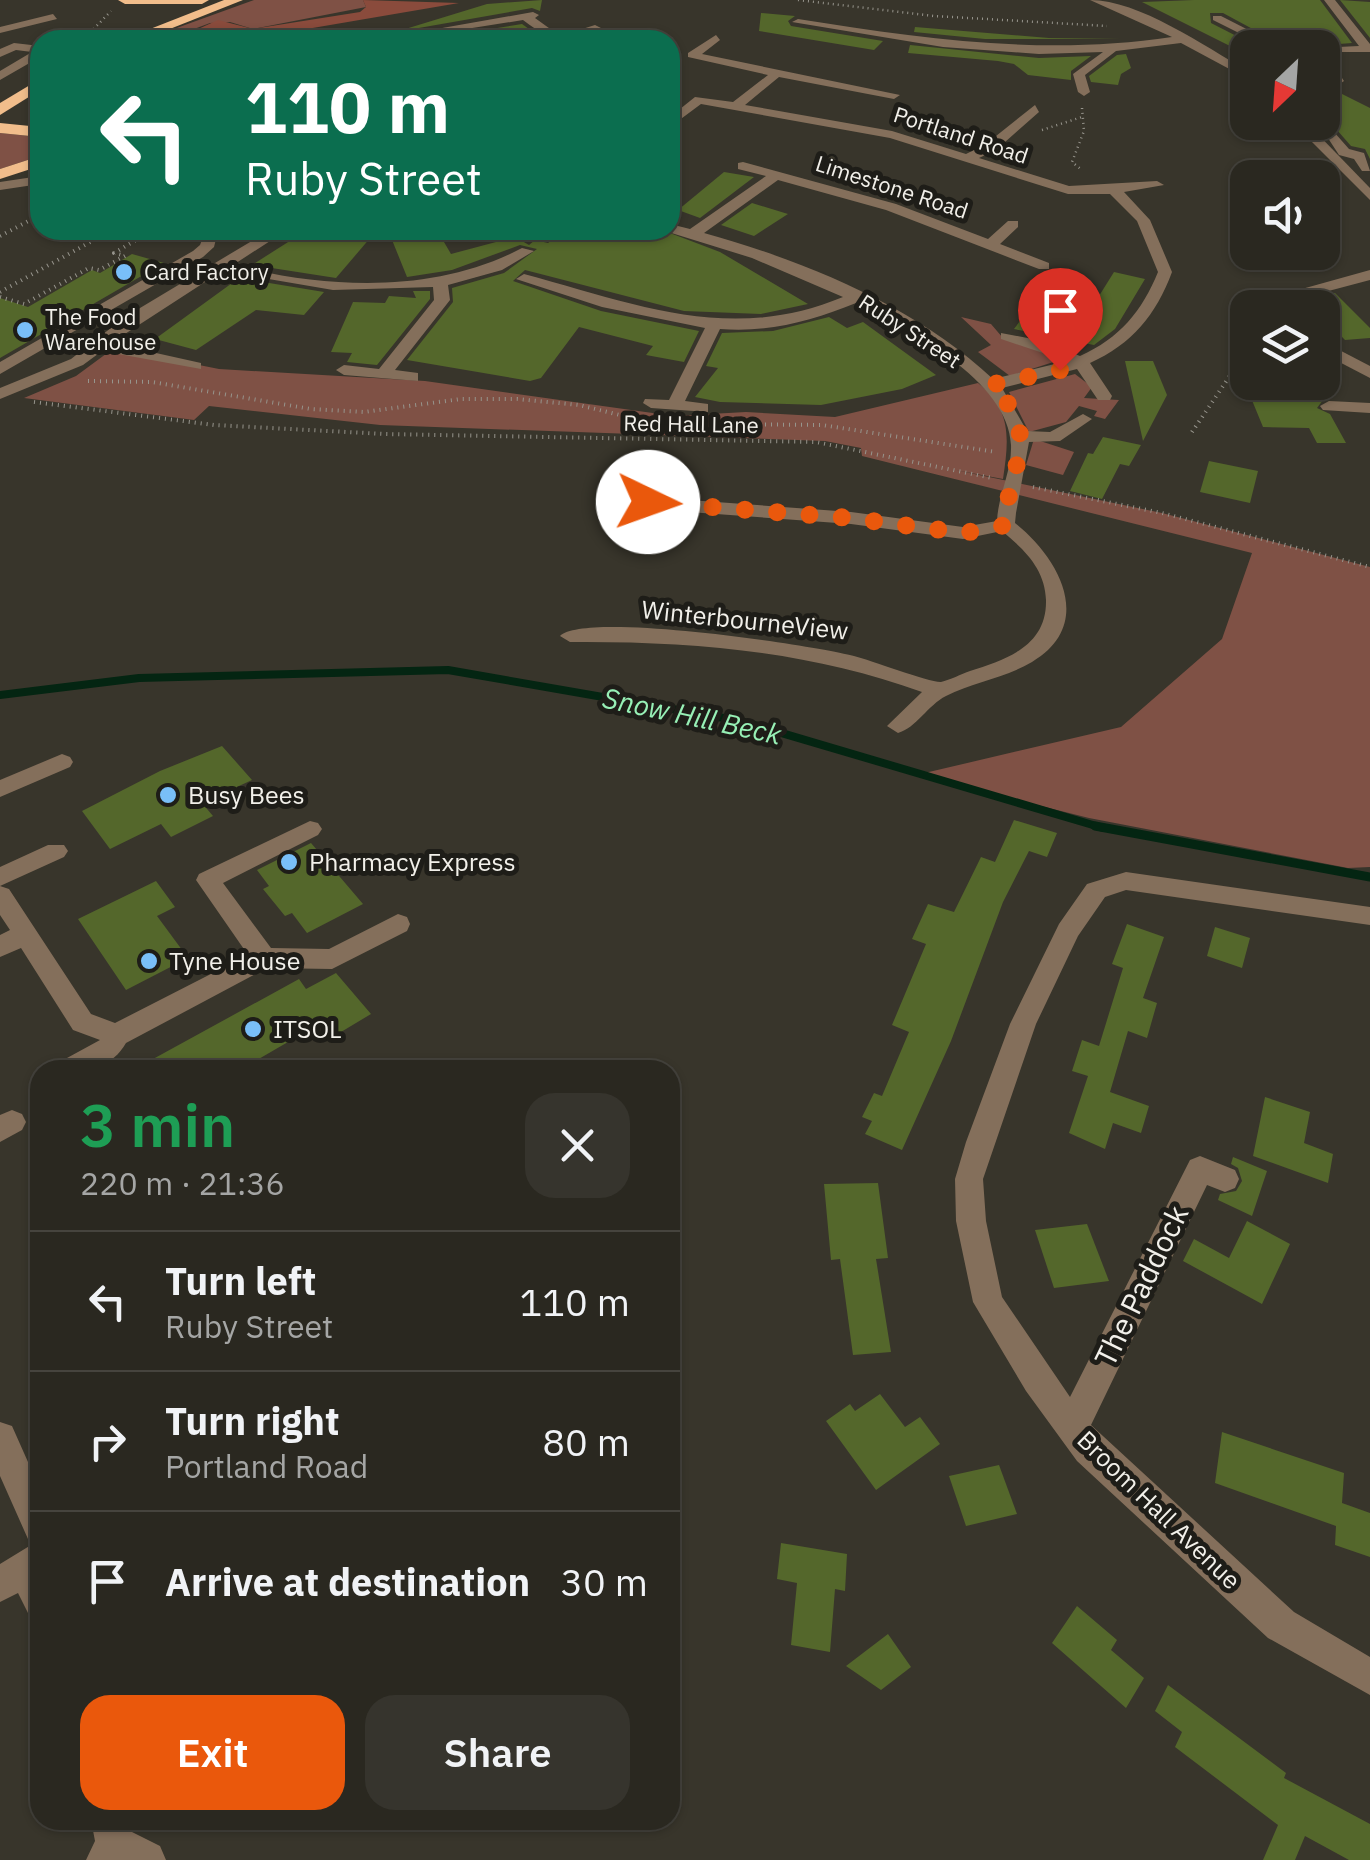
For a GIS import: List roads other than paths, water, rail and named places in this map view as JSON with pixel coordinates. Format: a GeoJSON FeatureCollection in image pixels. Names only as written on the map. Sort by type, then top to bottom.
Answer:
{"type":"FeatureCollection","features":[{"type":"Feature","properties":{"kind":"highway"},"geometry":{"type":"LineString","coordinates":[[122,16],[153,1],[202,0]]}},
{"type":"Feature","properties":{"kind":"highway"},"geometry":{"type":"LineString","coordinates":[[122,16],[236,0]]}},
{"type":"Feature","properties":{"kind":"highway"},"geometry":{"type":"LineString","coordinates":[[0,110],[30,90]]}},
{"type":"Feature","properties":{"kind":"highway"},"geometry":{"type":"LineString","coordinates":[[0,128],[30,130]]}},
{"type":"Feature","properties":{"kind":"highway"},"geometry":{"type":"LineString","coordinates":[[0,174],[30,169]]}},
{"type":"Feature","properties":{"kind":"street"},"geometry":{"type":"LineString","coordinates":[[1310,1],[1330,0],[1369,49]]}},
{"type":"Feature","properties":{"kind":"street"},"geometry":{"type":"LineString","coordinates":[[1106,1],[1230,63]]}},
{"type":"Feature","properties":{"kind":"street"},"geometry":{"type":"LineString","coordinates":[[455,30],[529,16],[546,30]]}},
{"type":"Feature","properties":{"kind":"street"},"geometry":{"type":"LineString","coordinates":[[6,28],[52,17]]}},
{"type":"Feature","properties":{"kind":"street"},"geometry":{"type":"LineString","coordinates":[[1217,18],[1242,30]]}},
{"type":"Feature","properties":{"kind":"street"},"geometry":{"type":"LineString","coordinates":[[798,22],[921,42],[1028,52],[1111,52],[1184,39]]}},
{"type":"Feature","properties":{"kind":"street"},"geometry":{"type":"LineString","coordinates":[[6,28],[24,35]]}},
{"type":"Feature","properties":{"kind":"street"},"geometry":{"type":"LineString","coordinates":[[591,30],[595,28]]}},
{"type":"Feature","properties":{"kind":"street"},"geometry":{"type":"LineString","coordinates":[[716,38],[692,55],[888,100],[906,85]]}},
{"type":"Feature","properties":{"kind":"street"},"geometry":{"type":"LineString","coordinates":[[4,49],[30,50]]}},
{"type":"Feature","properties":{"kind":"street"},"geometry":{"type":"LineString","coordinates":[[1340,49],[1369,49]]}},
{"type":"Feature","properties":{"kind":"street"},"geometry":{"type":"LineString","coordinates":[[1028,52],[1079,74]]}},
{"type":"Feature","properties":{"kind":"street"},"geometry":{"type":"LineString","coordinates":[[1079,74],[1111,52]]}},
{"type":"Feature","properties":{"kind":"street"},"geometry":{"type":"LineString","coordinates":[[0,76],[30,57]]}},
{"type":"Feature","properties":{"kind":"street"},"geometry":{"type":"LineString","coordinates":[[0,62],[20,64]]}},
{"type":"Feature","properties":{"kind":"street"},"geometry":{"type":"LineString","coordinates":[[735,107],[777,73]]}},
{"type":"Feature","properties":{"kind":"street"},"geometry":{"type":"LineString","coordinates":[[1079,74],[1084,92]]}},
{"type":"Feature","properties":{"kind":"street","name":"Portland Road"},"geometry":{"type":"LineString","coordinates":[[680,114],[699,100],[892,135],[1053,187],[1111,191],[1157,186]]}},
{"type":"Feature","properties":{"kind":"street"},"geometry":{"type":"LineString","coordinates":[[966,159],[992,147],[1035,110]]}},
{"type":"Feature","properties":{"kind":"street"},"geometry":{"type":"LineString","coordinates":[[1315,140],[1333,160]]}},
{"type":"Feature","properties":{"kind":"street"},"geometry":{"type":"LineString","coordinates":[[1334,140],[1344,152],[1359,156],[1368,168]]}},
{"type":"Feature","properties":{"kind":"street"},"geometry":{"type":"LineString","coordinates":[[1340,165],[1368,168]]}},
{"type":"Feature","properties":{"kind":"street","name":"Limestone Road"},"geometry":{"type":"LineString","coordinates":[[743,166],[876,202],[1044,266]]}},
{"type":"Feature","properties":{"kind":"street"},"geometry":{"type":"LineString","coordinates":[[1340,167],[1370,196]]}},
{"type":"Feature","properties":{"kind":"street"},"geometry":{"type":"LineString","coordinates":[[0,186],[30,171]]}},
{"type":"Feature","properties":{"kind":"street","name":"Limestone Road"},"geometry":{"type":"LineString","coordinates":[[693,234],[778,174]]}},
{"type":"Feature","properties":{"kind":"street"},"geometry":{"type":"LineString","coordinates":[[990,385],[1083,362],[1138,324],[1158,295],[1165,272],[1143,220],[1111,191]]}},
{"type":"Feature","properties":{"kind":"street","name":"Limestone Road"},"geometry":{"type":"LineString","coordinates":[[991,245],[1013,224]]}},
{"type":"Feature","properties":{"kind":"street","name":"Ruby Street"},"geometry":{"type":"LineString","coordinates":[[680,231],[761,255],[858,297],[944,348],[1011,407],[1020,436]]}},
{"type":"Feature","properties":{"kind":"street"},"geometry":{"type":"LineString","coordinates":[[0,369],[198,254],[209,240]]}},
{"type":"Feature","properties":{"kind":"street"},"geometry":{"type":"LineString","coordinates":[[0,394],[52,374],[263,240]]}},
{"type":"Feature","properties":{"kind":"street"},"geometry":{"type":"LineString","coordinates":[[220,266],[330,287],[440,280],[492,270],[527,251]]}},
{"type":"Feature","properties":{"kind":"street"},"geometry":{"type":"LineString","coordinates":[[1307,290],[1370,275]]}},
{"type":"Feature","properties":{"kind":"street"},"geometry":{"type":"LineString","coordinates":[[524,279],[655,318],[714,326],[801,318],[858,297]]}},
{"type":"Feature","properties":{"kind":"street"},"geometry":{"type":"LineString","coordinates":[[385,372],[442,300],[440,280]]}},
{"type":"Feature","properties":{"kind":"street"},"geometry":{"type":"LineString","coordinates":[[675,405],[714,326]]}},
{"type":"Feature","properties":{"kind":"street"},"geometry":{"type":"LineString","coordinates":[[1007,336],[1083,362],[1096,376],[1104,396]]}},
{"type":"Feature","properties":{"kind":"street"},"geometry":{"type":"LineString","coordinates":[[97,345],[194,366]]}},
{"type":"Feature","properties":{"kind":"street"},"geometry":{"type":"LineString","coordinates":[[1340,356],[1370,373]]}},
{"type":"Feature","properties":{"kind":"street"},"geometry":{"type":"LineString","coordinates":[[344,370],[412,377]]}},
{"type":"Feature","properties":{"kind":"street"},"geometry":{"type":"LineString","coordinates":[[652,403],[675,405],[703,416]]}},
{"type":"Feature","properties":{"kind":"street"},"geometry":{"type":"LineString","coordinates":[[1329,406],[1370,408]]}},
{"type":"Feature","properties":{"kind":"street"},"geometry":{"type":"LineString","coordinates":[[898,726],[939,690],[995,672],[1037,652],[1054,628],[1057,595],[1052,572],[1006,525],[1006,506],[1016,484],[1020,436],[1054,438],[1083,419]]}},
{"type":"Feature","properties":{"kind":"street"},"geometry":{"type":"LineString","coordinates":[[621,500],[832,516],[964,533],[1006,525]]}},
{"type":"Feature","properties":{"kind":"street"},"geometry":{"type":"LineString","coordinates":[[598,611],[599,636]]}},
{"type":"Feature","properties":{"kind":"street","name":"WinterbourneView"},"geometry":{"type":"LineString","coordinates":[[570,636],[640,634],[826,653],[877,666],[939,690]]}},
{"type":"Feature","properties":{"kind":"street"},"geometry":{"type":"LineString","coordinates":[[0,790],[57,755],[77,782]]}},
{"type":"Feature","properties":{"kind":"street"},"geometry":{"type":"LineString","coordinates":[[264,958],[208,880],[310,829]]}},
{"type":"Feature","properties":{"kind":"street"},"geometry":{"type":"LineString","coordinates":[[0,878],[56,851]]}},
{"type":"Feature","properties":{"kind":"street","name":"Broom Hall Avenue"},"geometry":{"type":"LineString","coordinates":[[1370,916],[1126,881],[1096,890],[1068,931],[1023,1024],[969,1179],[971,1221],[988,1302],[1072,1428],[1180,1536],[1282,1625],[1370,1678]]}},
{"type":"Feature","properties":{"kind":"street"},"geometry":{"type":"LineString","coordinates":[[0,894],[82,1022],[117,1035]]}},
{"type":"Feature","properties":{"kind":"street"},"geometry":{"type":"LineString","coordinates":[[88,1060],[109,1048],[117,1035],[264,958],[332,959],[398,924]]}},
{"type":"Feature","properties":{"kind":"street"},"geometry":{"type":"LineString","coordinates":[[0,947],[25,934]]}},
{"type":"Feature","properties":{"kind":"street","name":"The Paddock"},"geometry":{"type":"LineString","coordinates":[[1072,1428],[1200,1168],[1226,1179]]}},
{"type":"Feature","properties":{"kind":"street"},"geometry":{"type":"LineString","coordinates":[[0,1438],[30,1505]]}},
{"type":"Feature","properties":{"kind":"waterway","name":"Snow Hill Beck"},"geometry":{"type":"LineString","coordinates":[[0,695],[139,678],[448,670],[741,721],[1098,827]]}},
{"type":"Feature","properties":{"kind":"waterway","name":"Snow Hill Beck"},"geometry":{"type":"LineString","coordinates":[[1098,827],[1370,877]]}},
{"type":"Feature","properties":{"kind":"waterway","name":"Snow Hill Beck"},"geometry":{"type":"LineString","coordinates":[[1098,827],[1103,828]]}},
{"type":"Feature","properties":{"kind":"place","name":"Card Factory"},"geometry":{"type":"Point","coordinates":[124,272]}},
{"type":"Feature","properties":{"kind":"place","name":"The Food Warehouse"},"geometry":{"type":"Point","coordinates":[25,330]}},
{"type":"Feature","properties":{"kind":"place","name":"Busy Bees"},"geometry":{"type":"Point","coordinates":[168,795]}},
{"type":"Feature","properties":{"kind":"place","name":"Pharmacy Express"},"geometry":{"type":"Point","coordinates":[289,862]}},
{"type":"Feature","properties":{"kind":"place","name":"Tyne House"},"geometry":{"type":"Point","coordinates":[149,961]}},
{"type":"Feature","properties":{"kind":"place","name":"ITSOL"},"geometry":{"type":"Point","coordinates":[253,1029]}}]}
